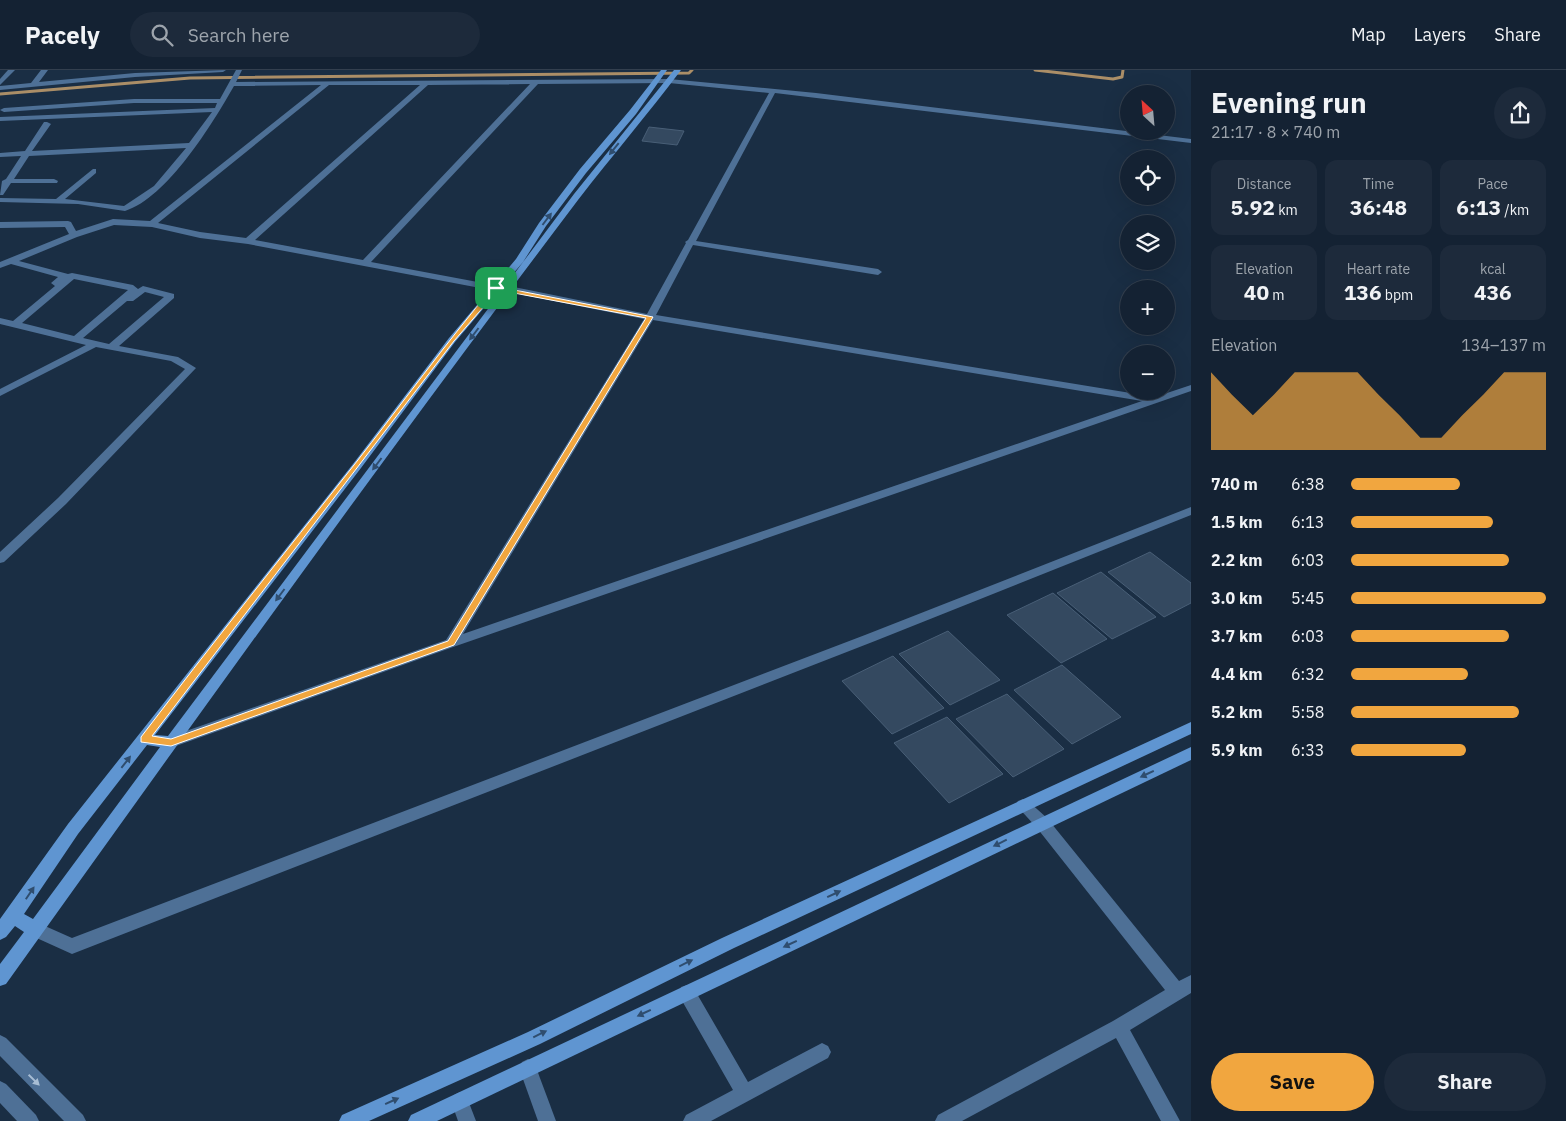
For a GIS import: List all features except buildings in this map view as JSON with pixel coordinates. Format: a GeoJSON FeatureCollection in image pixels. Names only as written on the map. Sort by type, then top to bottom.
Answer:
{"type":"FeatureCollection","features":[{"type":"Feature","properties":{"kind":"street"},"geometry":{"type":"LineString","coordinates":[[0,83],[12,70]]}},
{"type":"Feature","properties":{"kind":"street"},"geometry":{"type":"LineString","coordinates":[[33,85],[45,70]]}},
{"type":"Feature","properties":{"kind":"street"},"geometry":{"type":"LineString","coordinates":[[65,82],[74,70]]}},
{"type":"Feature","properties":{"kind":"street"},"geometry":{"type":"LineString","coordinates":[[93,80],[100,70]]}},
{"type":"Feature","properties":{"kind":"street"},"geometry":{"type":"LineString","coordinates":[[0,88],[93,80],[129,73],[223,70]]}},
{"type":"Feature","properties":{"kind":"street"},"geometry":{"type":"LineString","coordinates":[[0,200],[78,202],[125,209],[157,188],[215,114],[239,70]]}},
{"type":"Feature","properties":{"kind":"street"},"geometry":{"type":"LineString","coordinates":[[231,84],[656,81],[678,70]]}},
{"type":"Feature","properties":{"kind":"street"},"geometry":{"type":"LineString","coordinates":[[666,76],[773,91],[1191,141]]}},
{"type":"Feature","properties":{"kind":"street"},"geometry":{"type":"LineString","coordinates":[[0,978],[171,742],[666,76]]}},
{"type":"Feature","properties":{"kind":"street"},"geometry":{"type":"LineString","coordinates":[[365,263],[537,81]]}},
{"type":"Feature","properties":{"kind":"street"},"geometry":{"type":"LineString","coordinates":[[0,932],[73,829],[253,596],[351,474],[452,340],[520,260],[542,225],[583,171],[633,112],[656,81]]}},
{"type":"Feature","properties":{"kind":"street"},"geometry":{"type":"LineString","coordinates":[[248,241],[427,82]]}},
{"type":"Feature","properties":{"kind":"street"},"geometry":{"type":"LineString","coordinates":[[152,224],[328,84]]}},
{"type":"Feature","properties":{"kind":"street"},"geometry":{"type":"LineString","coordinates":[[451,643],[650,317],[773,91]]}},
{"type":"Feature","properties":{"kind":"street"},"geometry":{"type":"LineString","coordinates":[[4,110],[134,101],[222,100]]}},
{"type":"Feature","properties":{"kind":"street"},"geometry":{"type":"LineString","coordinates":[[0,119],[215,114]]}},
{"type":"Feature","properties":{"kind":"street"},"geometry":{"type":"LineString","coordinates":[[0,126],[215,114]]}},
{"type":"Feature","properties":{"kind":"street"},"geometry":{"type":"LineString","coordinates":[[0,192],[24,154],[47,124]]}},
{"type":"Feature","properties":{"kind":"street"},"geometry":{"type":"LineString","coordinates":[[0,155],[192,145]]}},
{"type":"Feature","properties":{"kind":"street"},"geometry":{"type":"LineString","coordinates":[[58,202],[94,171]]}},
{"type":"Feature","properties":{"kind":"street"},"geometry":{"type":"LineString","coordinates":[[6,182],[54,181]]}},
{"type":"Feature","properties":{"kind":"street"},"geometry":{"type":"LineString","coordinates":[[0,265],[74,235],[113,222],[152,224],[200,236],[248,241],[650,317],[1120,394]]}},
{"type":"Feature","properties":{"kind":"street"},"geometry":{"type":"LineString","coordinates":[[0,225],[68,224],[74,235]]}},
{"type":"Feature","properties":{"kind":"street"},"geometry":{"type":"LineString","coordinates":[[690,242],[878,272]]}},
{"type":"Feature","properties":{"kind":"street"},"geometry":{"type":"LineString","coordinates":[[6,323],[65,276],[10,261]]}},
{"type":"Feature","properties":{"kind":"street"},"geometry":{"type":"LineString","coordinates":[[6,323],[72,276],[133,288],[133,291],[78,340]]}},
{"type":"Feature","properties":{"kind":"street"},"geometry":{"type":"LineString","coordinates":[[78,340],[141,290],[146,289],[170,296],[111,347]]}},
{"type":"Feature","properties":{"kind":"street"},"geometry":{"type":"LineString","coordinates":[[0,559],[62,501],[191,368],[174,359],[95,344],[6,323]]}},
{"type":"Feature","properties":{"kind":"street"},"geometry":{"type":"LineString","coordinates":[[0,393],[95,344]]}},
{"type":"Feature","properties":{"kind":"street"},"geometry":{"type":"LineString","coordinates":[[1175,393],[1191,388]]}},
{"type":"Feature","properties":{"kind":"street"},"geometry":{"type":"LineString","coordinates":[[144,739],[171,742],[451,643],[1156,400]]}},
{"type":"Feature","properties":{"kind":"street"},"geometry":{"type":"LineString","coordinates":[[13,916],[36,930],[72,946],[851,645],[1191,511]]}},
{"type":"Feature","properties":{"kind":"street"},"geometry":{"type":"LineString","coordinates":[[348,1121],[534,1038],[728,942],[1191,728]]}},
{"type":"Feature","properties":{"kind":"street"},"geometry":{"type":"LineString","coordinates":[[417,1121],[1191,753]]}},
{"type":"Feature","properties":{"kind":"street"},"geometry":{"type":"LineString","coordinates":[[944,1121],[1119,1027],[1184,988],[1042,823],[1023,805]]}},
{"type":"Feature","properties":{"kind":"street"},"geometry":{"type":"LineString","coordinates":[[687,993],[744,1092]]}},
{"type":"Feature","properties":{"kind":"street"},"geometry":{"type":"LineString","coordinates":[[1119,1027],[1171,1121]]}},
{"type":"Feature","properties":{"kind":"street"},"geometry":{"type":"LineString","coordinates":[[0,1044],[76,1121]]}},
{"type":"Feature","properties":{"kind":"street"},"geometry":{"type":"LineString","coordinates":[[692,1121],[822,1052]]}},
{"type":"Feature","properties":{"kind":"street"},"geometry":{"type":"LineString","coordinates":[[528,1068],[547,1121]]}},
{"type":"Feature","properties":{"kind":"street"},"geometry":{"type":"LineString","coordinates":[[0,1090],[30,1121]]}},
{"type":"Feature","properties":{"kind":"street"},"geometry":{"type":"LineString","coordinates":[[460,1101],[467,1121]]}},
{"type":"Feature","properties":{"kind":"waterway"},"geometry":{"type":"LineString","coordinates":[[0,94],[190,78],[689,73],[692,70]]}},
{"type":"Feature","properties":{"kind":"waterway"},"geometry":{"type":"LineString","coordinates":[[1035,70],[1113,79],[1122,77],[1123,70]]}},
{"type":"Feature","properties":{"kind":"route"},"geometry":{"type":"LineString","coordinates":[[496,288],[650,317],[451,643],[171,742],[144,739],[253,596],[357,466],[452,340],[496,288]]}}]}
